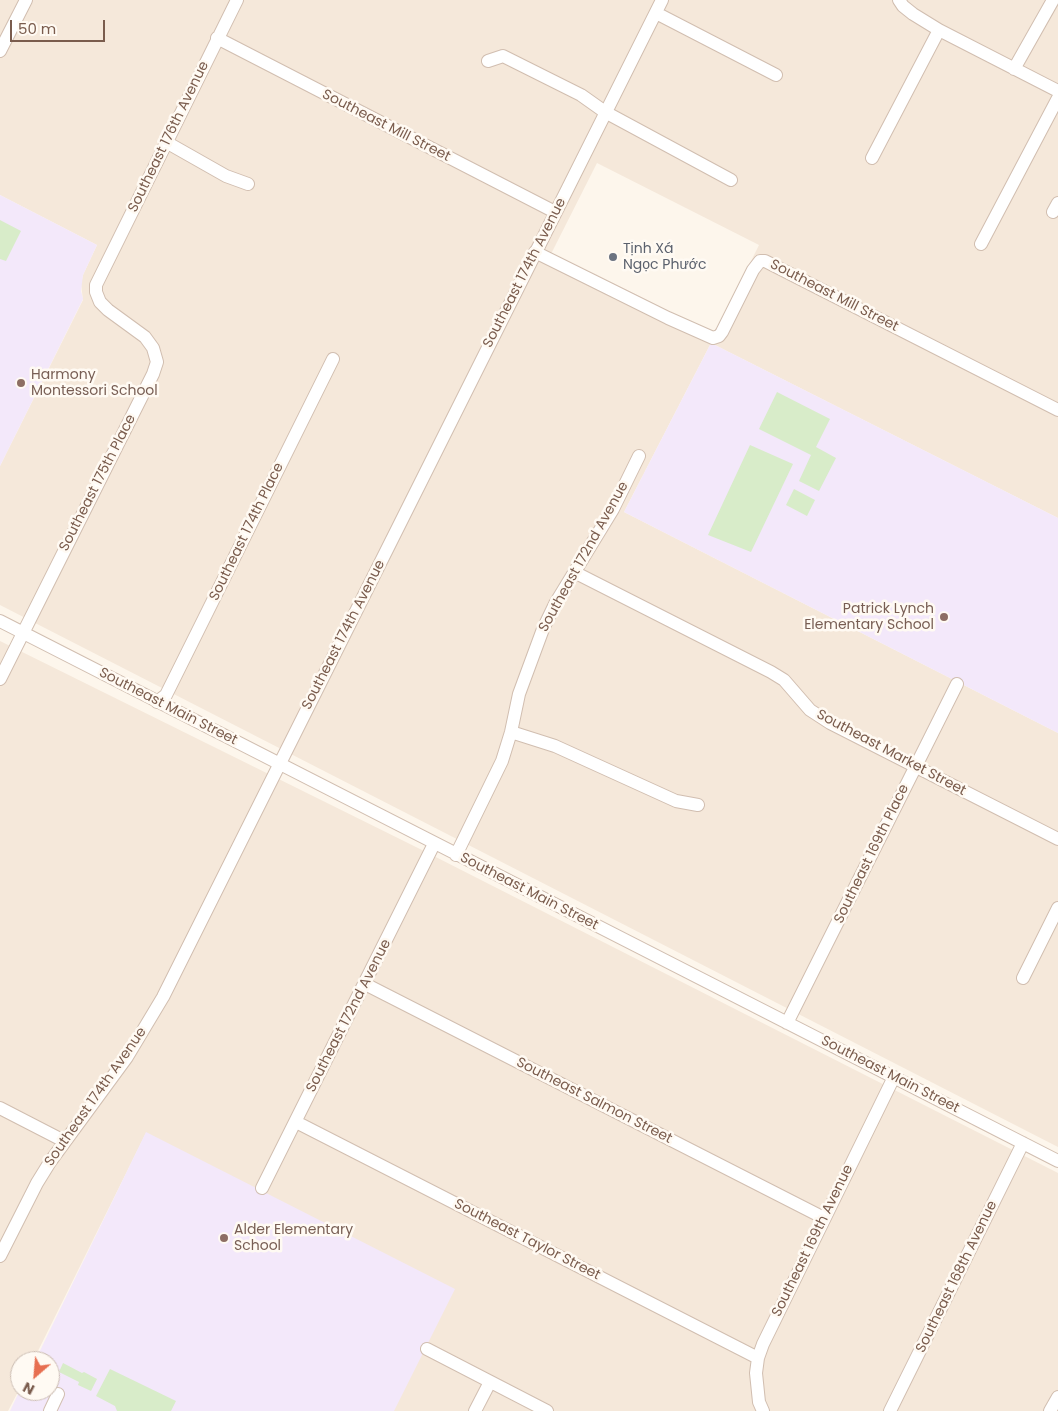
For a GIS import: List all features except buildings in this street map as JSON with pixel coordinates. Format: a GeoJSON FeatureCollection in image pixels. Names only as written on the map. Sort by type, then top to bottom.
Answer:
{"type":"FeatureCollection","features":[{"type":"Feature","properties":{"kind":"street"},"geometry":{"type":"LineString","coordinates":[[0,51],[26,0]]}},
{"type":"Feature","properties":{"kind":"street","name":"Southeast 176th Avenue"},"geometry":{"type":"LineString","coordinates":[[101,275],[237,0]]}},
{"type":"Feature","properties":{"kind":"street","name":"Southeast 174th Avenue"},"geometry":{"type":"LineString","coordinates":[[0,1256],[37,1183],[148,1023],[662,0]]}},
{"type":"Feature","properties":{"kind":"street"},"geometry":{"type":"LineString","coordinates":[[899,0],[913,14],[939,30],[1058,91]]}},
{"type":"Feature","properties":{"kind":"street"},"geometry":{"type":"LineString","coordinates":[[1014,69],[1052,0]]}},
{"type":"Feature","properties":{"kind":"street"},"geometry":{"type":"LineString","coordinates":[[656,13],[776,75]]}},
{"type":"Feature","properties":{"kind":"street"},"geometry":{"type":"LineString","coordinates":[[872,158],[939,30]]}},
{"type":"Feature","properties":{"kind":"street","name":"Southeast Mill Street"},"geometry":{"type":"LineString","coordinates":[[217,38],[556,212]]}},
{"type":"Feature","properties":{"kind":"street"},"geometry":{"type":"LineString","coordinates":[[488,61],[503,56],[581,95],[604,116],[625,131]]}},
{"type":"Feature","properties":{"kind":"street"},"geometry":{"type":"LineString","coordinates":[[981,244],[1058,98]]}},
{"type":"Feature","properties":{"kind":"street"},"geometry":{"type":"LineString","coordinates":[[604,116],[731,180]]}},
{"type":"Feature","properties":{"kind":"street"},"geometry":{"type":"LineString","coordinates":[[166,142],[226,176],[248,184]]}},
{"type":"Feature","properties":{"kind":"street","name":"Southeast Mill Street"},"geometry":{"type":"LineString","coordinates":[[536,252],[668,318],[713,338],[719,336],[722,332],[753,270],[760,261],[764,261],[1058,410]]}},
{"type":"Feature","properties":{"kind":"street","name":"Southeast 175th Place"},"geometry":{"type":"LineString","coordinates":[[0,679],[149,383],[157,362],[153,348],[145,337],[100,302],[96,292],[96,285],[101,275]]}},
{"type":"Feature","properties":{"kind":"street","name":"Southeast 174th Place"},"geometry":{"type":"LineString","coordinates":[[157,702],[166,695],[334,359]]}},
{"type":"Feature","properties":{"kind":"street","name":"Southeast 172nd Avenue"},"geometry":{"type":"LineString","coordinates":[[456,855],[492,785],[502,761],[511,732],[519,694],[532,656],[555,604],[614,509],[640,456]]}},
{"type":"Feature","properties":{"kind":"street","name":"Southeast Market Street"},"geometry":{"type":"LineString","coordinates":[[574,572],[771,672],[784,680],[810,710],[824,720],[1058,839]]}},
{"type":"Feature","properties":{"kind":"street","name":"Southeast Main Street"},"geometry":{"type":"LineString","coordinates":[[0,621],[1058,1161]]}},
{"type":"Feature","properties":{"kind":"street","name":"Southeast 169th Place"},"geometry":{"type":"LineString","coordinates":[[787,1023],[957,684]]}},
{"type":"Feature","properties":{"kind":"street"},"geometry":{"type":"LineString","coordinates":[[511,732],[555,746],[676,801],[698,805]]}},
{"type":"Feature","properties":{"kind":"street","name":"Southeast 172nd Avenue"},"geometry":{"type":"LineString","coordinates":[[262,1188],[434,844]]}},
{"type":"Feature","properties":{"kind":"street"},"geometry":{"type":"LineString","coordinates":[[1023,978],[1058,908]]}},
{"type":"Feature","properties":{"kind":"street","name":"Southeast Salmon Street"},"geometry":{"type":"LineString","coordinates":[[365,984],[824,1218]]}},
{"type":"Feature","properties":{"kind":"street","name":"Southeast 169th Avenue"},"geometry":{"type":"LineString","coordinates":[[763,1411],[756,1387],[758,1358],[763,1344],[894,1077]]}},
{"type":"Feature","properties":{"kind":"street"},"geometry":{"type":"LineString","coordinates":[[0,1108],[64,1142]]}},
{"type":"Feature","properties":{"kind":"street","name":"Southeast Taylor Street"},"geometry":{"type":"LineString","coordinates":[[296,1122],[758,1358]]}},
{"type":"Feature","properties":{"kind":"street","name":"Southeast 168th Avenue"},"geometry":{"type":"LineString","coordinates":[[890,1411],[1023,1143]]}},
{"type":"Feature","properties":{"kind":"street"},"geometry":{"type":"LineString","coordinates":[[427,1349],[547,1411]]}},
{"type":"Feature","properties":{"kind":"street"},"geometry":{"type":"LineString","coordinates":[[475,1411],[490,1382]]}},
{"type":"Feature","properties":{"kind":"street"},"geometry":{"type":"LineString","coordinates":[[1050,1411],[1058,1397]]}},
{"type":"Feature","properties":{"kind":"shaded area"},"geometry":{"type":"Polygon","coordinates":[[[0,0],[1058,0],[1058,518],[711,343],[624,512],[1058,733],[1058,1147],[0,605],[0,466],[83,300],[81,284],[83,275],[97,245],[0,195],[0,0]],[[597,163],[551,254],[714,336],[759,245],[597,163]]]}},
{"type":"Feature","properties":{"kind":"shaded area","name":"Harmony Montessori School"},"geometry":{"type":"Polygon","coordinates":[[[0,195],[97,245],[83,275],[81,291],[83,299],[0,466],[0,195]]]}},
{"type":"Feature","properties":{"kind":"shaded area","name":"Patrick Lynch Elementary School"},"geometry":{"type":"Polygon","coordinates":[[[711,343],[1058,518],[1058,733],[624,512],[711,343]]]}},
{"type":"Feature","properties":{"kind":"shaded area"},"geometry":{"type":"Polygon","coordinates":[[[0,641],[420,849],[1058,1173],[1058,1411],[393,1411],[146,1133],[38,1351],[10,1351],[10,1401],[13,1401],[8,1411],[0,1411],[0,641]]]}},
{"type":"Feature","properties":{"kind":"shaded area","name":"Alder Elementary School"},"geometry":{"type":"Polygon","coordinates":[[[146,1132],[455,1289],[394,1411],[10,1411],[15,1401],[60,1401],[60,1351],[40,1351],[146,1132]]]}},
{"type":"Feature","properties":{"kind":"green space"},"geometry":{"type":"Polygon","coordinates":[[[0,220],[21,231],[6,261],[0,259],[0,220]]]}},
{"type":"Feature","properties":{"kind":"green space"},"geometry":{"type":"Polygon","coordinates":[[[777,392],[830,419],[816,447],[836,458],[819,491],[799,481],[811,455],[759,429],[777,392]]]}},
{"type":"Feature","properties":{"kind":"green space"},"geometry":{"type":"Polygon","coordinates":[[[750,445],[793,464],[751,552],[708,535],[750,445]]]}},
{"type":"Feature","properties":{"kind":"green space"},"geometry":{"type":"Polygon","coordinates":[[[794,489],[815,500],[807,516],[786,505],[794,489]]]}},
{"type":"Feature","properties":{"kind":"green space"},"geometry":{"type":"Polygon","coordinates":[[[63,1363],[97,1379],[91,1391],[78,1385],[79,1382],[60,1372],[63,1363]]]}},
{"type":"Feature","properties":{"kind":"green space"},"geometry":{"type":"Polygon","coordinates":[[[110,1369],[176,1401],[171,1411],[117,1411],[115,1406],[96,1396],[110,1369]]]}},
{"type":"Feature","properties":{"kind":"place","name":"Tịnh Xá Ngọc Phước"},"geometry":{"type":"Point","coordinates":[613,257]}},
{"type":"Feature","properties":{"kind":"place","name":"Harmony Montessori School"},"geometry":{"type":"Point","coordinates":[21,383]}},
{"type":"Feature","properties":{"kind":"place","name":"Patrick Lynch Elementary School"},"geometry":{"type":"Point","coordinates":[944,617]}},
{"type":"Feature","properties":{"kind":"place","name":"Alder Elementary School"},"geometry":{"type":"Point","coordinates":[224,1238]}}]}
